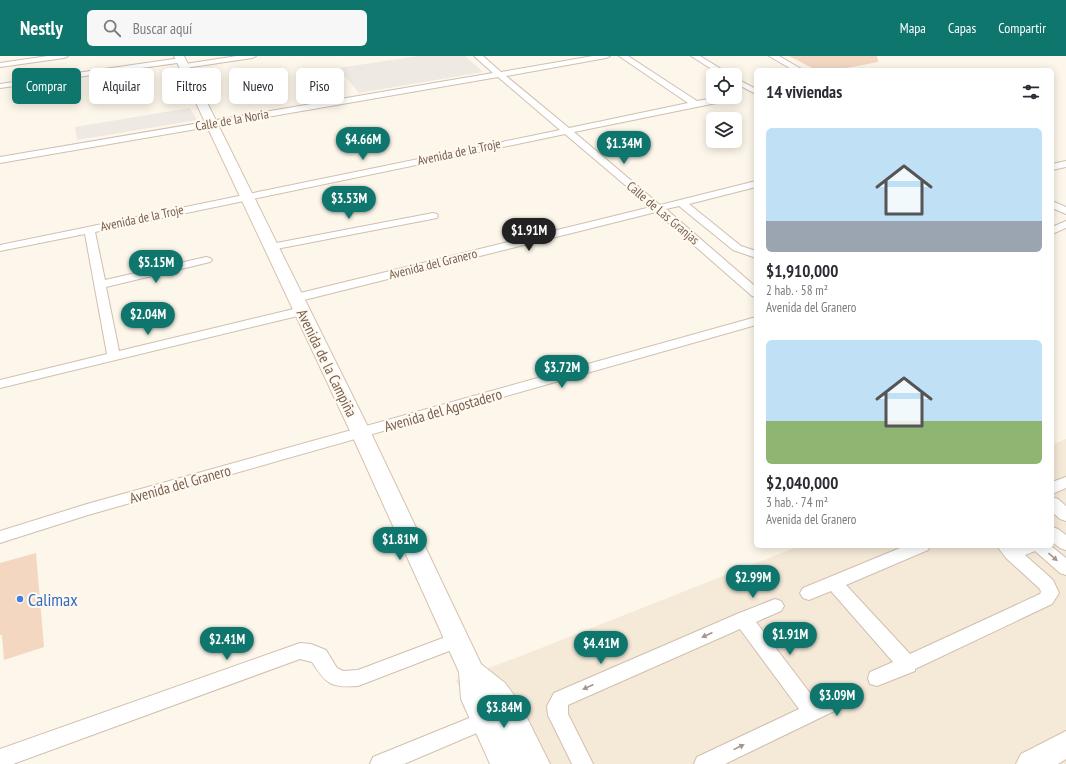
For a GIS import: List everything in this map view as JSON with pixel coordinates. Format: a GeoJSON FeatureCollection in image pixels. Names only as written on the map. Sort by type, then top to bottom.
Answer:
{"type":"FeatureCollection","features":[{"type":"Feature","properties":{"kind":"street"},"geometry":{"type":"LineString","coordinates":[[0,65],[64,56]]}},
{"type":"Feature","properties":{"kind":"street"},"geometry":{"type":"LineString","coordinates":[[0,86],[182,61],[252,56]]}},
{"type":"Feature","properties":{"kind":"street","name":"Calle de Las Granjas"},"geometry":{"type":"LineString","coordinates":[[478,56],[754,291]]}},
{"type":"Feature","properties":{"kind":"street","name":"Calle de la Noria"},"geometry":{"type":"LineString","coordinates":[[0,160],[606,56]]}},
{"type":"Feature","properties":{"kind":"street"},"geometry":{"type":"LineString","coordinates":[[623,56],[694,104]]}},
{"type":"Feature","properties":{"kind":"street"},"geometry":{"type":"LineString","coordinates":[[694,56],[715,68]]}},
{"type":"Feature","properties":{"kind":"street"},"geometry":{"type":"LineString","coordinates":[[773,56],[795,68]]}},
{"type":"Feature","properties":{"kind":"street","name":"Avenida de la Campiña"},"geometry":{"type":"LineString","coordinates":[[182,61],[361,433],[456,641],[472,672],[475,699],[484,721],[516,756]]}},
{"type":"Feature","properties":{"kind":"street"},"geometry":{"type":"LineString","coordinates":[[742,84],[754,91]]}},
{"type":"Feature","properties":{"kind":"street"},"geometry":{"type":"LineString","coordinates":[[742,95],[754,92]]}},
{"type":"Feature","properties":{"kind":"street","name":"Avenida de la Troje"},"geometry":{"type":"LineString","coordinates":[[0,248],[706,102]]}},
{"type":"Feature","properties":{"kind":"street"},"geometry":{"type":"LineString","coordinates":[[1054,167],[1066,164]]}},
{"type":"Feature","properties":{"kind":"street","name":"Avenida del Granero"},"geometry":{"type":"LineString","coordinates":[[0,384],[114,357],[299,304],[680,202],[754,184]]}},
{"type":"Feature","properties":{"kind":"street"},"geometry":{"type":"LineString","coordinates":[[680,202],[737,248],[754,254]]}},
{"type":"Feature","properties":{"kind":"street"},"geometry":{"type":"LineString","coordinates":[[1054,205],[1066,211]]}},
{"type":"Feature","properties":{"kind":"street"},"geometry":{"type":"LineString","coordinates":[[271,247],[432,216]]}},
{"type":"Feature","properties":{"kind":"street"},"geometry":{"type":"LineString","coordinates":[[1054,230],[1066,224]]}},
{"type":"Feature","properties":{"kind":"street"},"geometry":{"type":"LineString","coordinates":[[89,229],[114,357]]}},
{"type":"Feature","properties":{"kind":"street"},"geometry":{"type":"LineString","coordinates":[[100,285],[206,260]]}},
{"type":"Feature","properties":{"kind":"street","name":"Avenida del Agostadero"},"geometry":{"type":"LineString","coordinates":[[361,433],[754,322]]}},
{"type":"Feature","properties":{"kind":"street","name":"Avenida del Granero"},"geometry":{"type":"LineString","coordinates":[[0,537],[87,510],[361,433]]}},
{"type":"Feature","properties":{"kind":"street"},"geometry":{"type":"LineString","coordinates":[[1054,487],[1066,482]]}},
{"type":"Feature","properties":{"kind":"street"},"geometry":{"type":"LineString","coordinates":[[1054,505],[1066,515]]}},
{"type":"Feature","properties":{"kind":"street"},"geometry":{"type":"LineString","coordinates":[[809,593],[917,548]]}},
{"type":"Feature","properties":{"kind":"street"},"geometry":{"type":"LineString","coordinates":[[1008,550],[1019,548]]}},
{"type":"Feature","properties":{"kind":"street"},"geometry":{"type":"LineString","coordinates":[[1042,548],[1066,568]]}},
{"type":"Feature","properties":{"kind":"street"},"geometry":{"type":"LineString","coordinates":[[877,678],[1046,599],[1050,593],[1047,585],[1008,550]]}},
{"type":"Feature","properties":{"kind":"street"},"geometry":{"type":"LineString","coordinates":[[834,582],[908,664]]}},
{"type":"Feature","properties":{"kind":"street"},"geometry":{"type":"LineString","coordinates":[[581,763],[558,714],[557,706],[562,699],[775,606]]}},
{"type":"Feature","properties":{"kind":"street"},"geometry":{"type":"LineString","coordinates":[[743,620],[813,712]]}},
{"type":"Feature","properties":{"kind":"street"},"geometry":{"type":"LineString","coordinates":[[0,759],[300,651],[312,652],[319,656],[330,674],[342,679],[358,678],[456,641]]}},
{"type":"Feature","properties":{"kind":"street","name":"Avenida de la Campiña"},"geometry":{"type":"LineString","coordinates":[[472,672],[495,692],[509,711],[516,756]]}},
{"type":"Feature","properties":{"kind":"street"},"geometry":{"type":"LineString","coordinates":[[704,764],[848,695]]}},
{"type":"Feature","properties":{"kind":"street"},"geometry":{"type":"LineString","coordinates":[[380,764],[484,721]]}},
{"type":"Feature","properties":{"kind":"street"},"geometry":{"type":"LineString","coordinates":[[1031,764],[1066,744]]}},
{"type":"Feature","properties":{"kind":"shaded area"},"geometry":{"type":"Polygon","coordinates":[[[419,56],[465,56],[483,72],[359,93],[344,75],[344,68],[338,68],[419,56]]]}},
{"type":"Feature","properties":{"kind":"shaded area"},"geometry":{"type":"Polygon","coordinates":[[[190,108],[197,120],[77,140],[75,127],[190,108]]]}},
{"type":"Feature","properties":{"kind":"shaded area"},"geometry":{"type":"Polygon","coordinates":[[[1066,439],[1066,764],[496,764],[456,680],[526,654],[794,548],[1054,548],[1054,444],[1066,439]]]}},
{"type":"Feature","properties":{"kind":"building"},"geometry":{"type":"Polygon","coordinates":[[[789,56],[877,56],[878,62],[846,68],[812,68],[789,56]]]}},
{"type":"Feature","properties":{"kind":"building","name":"Calimax"},"geometry":{"type":"Polygon","coordinates":[[[36,553],[44,647],[4,660],[2,635],[0,635],[0,563],[36,553]]]}},
{"type":"Feature","properties":{"kind":"place","name":"Calimax"},"geometry":{"type":"Point","coordinates":[20,599]}}]}
